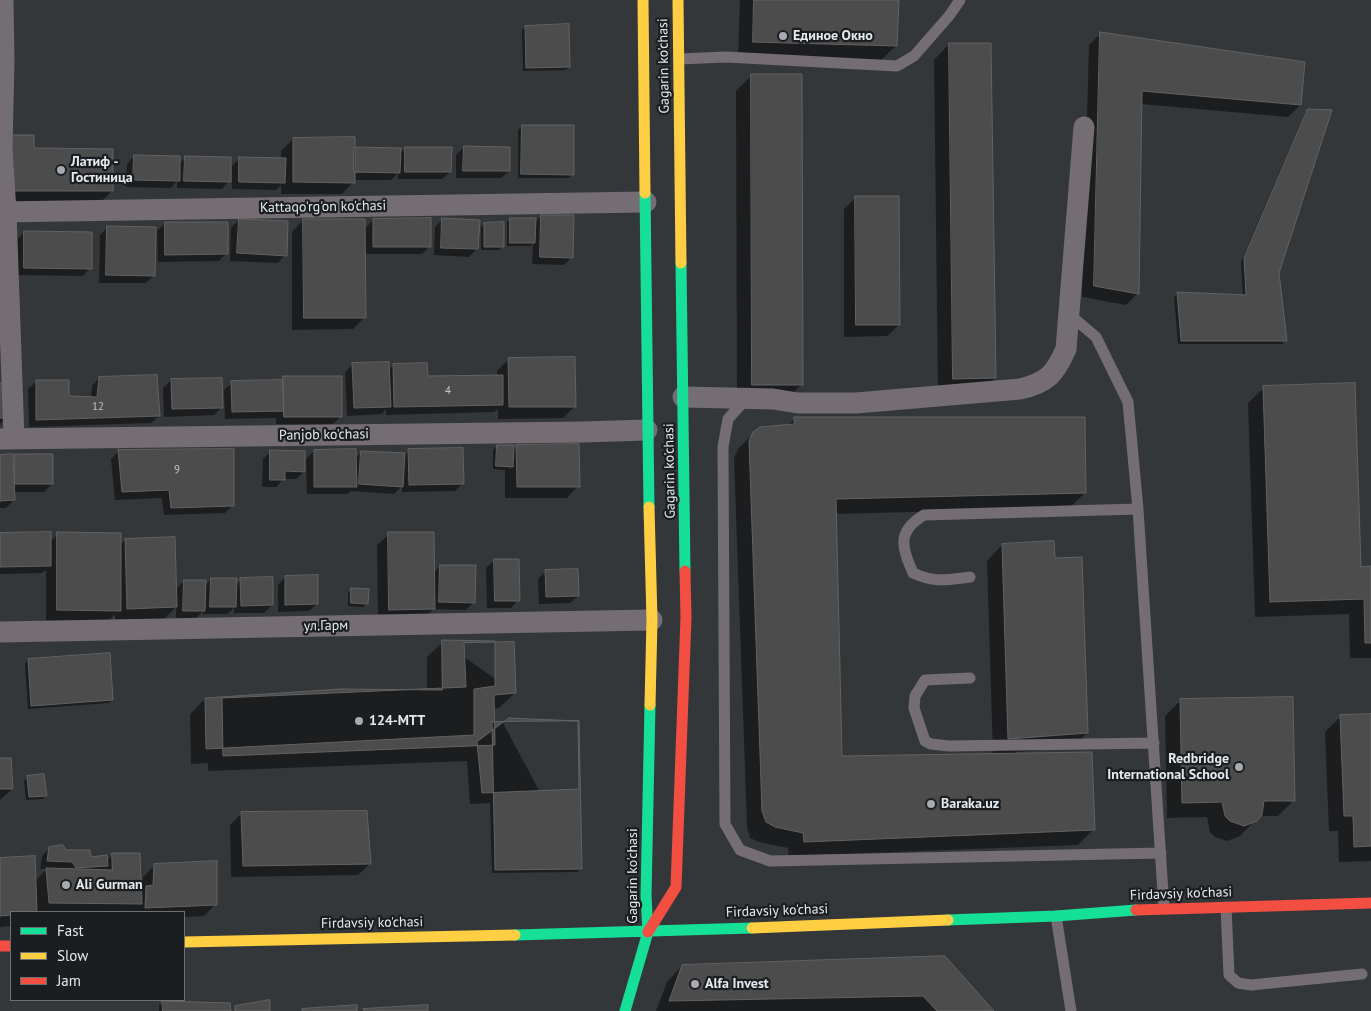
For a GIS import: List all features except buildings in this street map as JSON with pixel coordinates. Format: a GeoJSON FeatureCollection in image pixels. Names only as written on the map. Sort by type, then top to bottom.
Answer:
{"type":"FeatureCollection","features":[{"type":"Feature","properties":{"kind":"main road","name":"Gagarin ko'chasi"},"geometry":{"type":"LineString","coordinates":[[643,0],[647,430],[652,620],[646,896],[648,932]]}},
{"type":"Feature","properties":{"kind":"main road","name":"Gagarin ko'chasi"},"geometry":{"type":"LineString","coordinates":[[648,932],[676,887],[686,617],[678,0]]}},
{"type":"Feature","properties":{"kind":"main road","name":"Firdavsiy ko'chasi"},"geometry":{"type":"LineString","coordinates":[[185,942],[648,932],[1056,916],[1164,908],[1371,903]]}},
{"type":"Feature","properties":{"kind":"main road"},"geometry":{"type":"LineString","coordinates":[[625,1011],[648,932]]}},
{"type":"Feature","properties":{"kind":"street"},"geometry":{"type":"LineString","coordinates":[[3,0],[2,149],[7,439]]}},
{"type":"Feature","properties":{"kind":"street"},"geometry":{"type":"LineString","coordinates":[[683,398],[773,400],[798,403],[856,403],[1020,389],[1034,386],[1049,378],[1060,364],[1066,349],[1084,128]]}},
{"type":"Feature","properties":{"kind":"street","name":"Kattaqo'rg'on ko'chasi"},"geometry":{"type":"LineString","coordinates":[[3,212],[646,202]]}},
{"type":"Feature","properties":{"kind":"street","name":"Panjob ko'chasi"},"geometry":{"type":"LineString","coordinates":[[7,439],[647,430]]}},
{"type":"Feature","properties":{"kind":"street","name":"ул.Гарм"},"geometry":{"type":"LineString","coordinates":[[0,632],[652,620]]}},
{"type":"Feature","properties":{"kind":"lane"},"geometry":{"type":"LineString","coordinates":[[679,59],[726,57],[897,66],[914,56],[949,16],[960,0]]}},
{"type":"Feature","properties":{"kind":"lane"},"geometry":{"type":"LineString","coordinates":[[1070,314],[1096,337],[1128,402],[1138,509],[1164,908]]}},
{"type":"Feature","properties":{"kind":"lane"},"geometry":{"type":"LineString","coordinates":[[745,400],[728,418],[723,447],[725,824],[740,850],[770,861],[1161,853]]}},
{"type":"Feature","properties":{"kind":"lane"},"geometry":{"type":"LineString","coordinates":[[970,577],[927,580],[913,573],[906,555],[904,535],[912,522],[924,515],[1138,509]]}},
{"type":"Feature","properties":{"kind":"lane"},"geometry":{"type":"LineString","coordinates":[[970,678],[925,680],[915,696],[914,708],[925,741],[930,744],[949,746],[1154,743]]}},
{"type":"Feature","properties":{"kind":"lane"},"geometry":{"type":"LineString","coordinates":[[1226,907],[1229,975],[1238,983],[1250,984],[1362,974]]}},
{"type":"Feature","properties":{"kind":"lane"},"geometry":{"type":"LineString","coordinates":[[1056,916],[1071,1011]]}},
{"type":"Feature","properties":{"kind":"traffic: fast"},"geometry":{"type":"LineString","coordinates":[[645,193],[649,507]]}},
{"type":"Feature","properties":{"kind":"traffic: fast"},"geometry":{"type":"LineString","coordinates":[[681,263],[685,571]]}},
{"type":"Feature","properties":{"kind":"traffic: fast"},"geometry":{"type":"LineString","coordinates":[[625,1011],[648,932],[646,896],[650,705]]}},
{"type":"Feature","properties":{"kind":"traffic: fast"},"geometry":{"type":"LineString","coordinates":[[948,920],[1056,916],[1136,910]]}},
{"type":"Feature","properties":{"kind":"traffic: fast"},"geometry":{"type":"LineString","coordinates":[[515,935],[752,928]]}},
{"type":"Feature","properties":{"kind":"traffic: slow"},"geometry":{"type":"LineString","coordinates":[[643,0],[645,193]]}},
{"type":"Feature","properties":{"kind":"traffic: slow"},"geometry":{"type":"LineString","coordinates":[[678,0],[681,263]]}},
{"type":"Feature","properties":{"kind":"traffic: slow"},"geometry":{"type":"LineString","coordinates":[[649,507],[652,620],[650,705]]}},
{"type":"Feature","properties":{"kind":"traffic: slow"},"geometry":{"type":"LineString","coordinates":[[752,928],[948,920]]}},
{"type":"Feature","properties":{"kind":"traffic: slow"},"geometry":{"type":"LineString","coordinates":[[185,942],[515,935]]}},
{"type":"Feature","properties":{"kind":"traffic: jam"},"geometry":{"type":"LineString","coordinates":[[648,932],[676,887],[686,617],[685,571]]}},
{"type":"Feature","properties":{"kind":"traffic: jam"},"geometry":{"type":"LineString","coordinates":[[1136,910],[1371,903]]}},
{"type":"Feature","properties":{"kind":"traffic: jam"},"geometry":{"type":"LineString","coordinates":[[0,946],[10,946]]}},
{"type":"Feature","properties":{"kind":"place","name":"Единое Окно"},"geometry":{"type":"Point","coordinates":[783,36]}},
{"type":"Feature","properties":{"kind":"place","name":"Латиф - Гостиница"},"geometry":{"type":"Point","coordinates":[61,170]}},
{"type":"Feature","properties":{"kind":"place","name":"124-MTT"},"geometry":{"type":"Point","coordinates":[359,721]}},
{"type":"Feature","properties":{"kind":"place","name":"Redbridge International School"},"geometry":{"type":"Point","coordinates":[1239,767]}},
{"type":"Feature","properties":{"kind":"place","name":"Baraka.uz"},"geometry":{"type":"Point","coordinates":[931,804]}},
{"type":"Feature","properties":{"kind":"place","name":"Ali Gurman"},"geometry":{"type":"Point","coordinates":[66,885]}},
{"type":"Feature","properties":{"kind":"place","name":"Alfa Invest"},"geometry":{"type":"Point","coordinates":[695,984]}}]}
